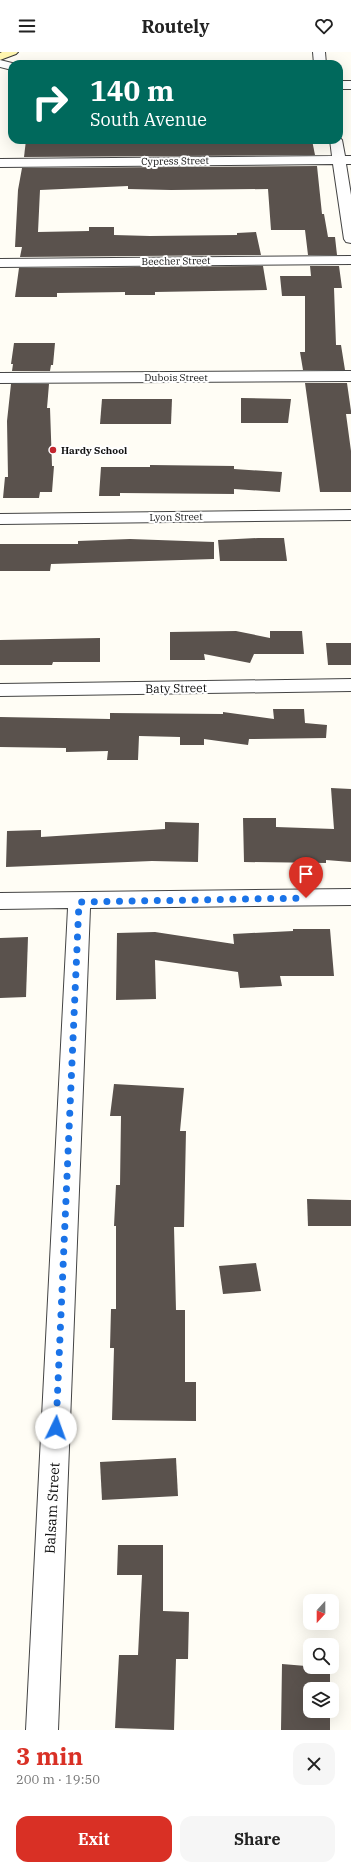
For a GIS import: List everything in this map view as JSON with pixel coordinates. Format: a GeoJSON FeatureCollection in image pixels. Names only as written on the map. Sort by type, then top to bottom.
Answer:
{"type":"FeatureCollection","features":[{"type":"Feature","properties":{"kind":"main road"},"geometry":{"type":"LineString","coordinates":[[0,57],[12,52]]}},
{"type":"Feature","properties":{"kind":"street"},"geometry":{"type":"LineString","coordinates":[[338,144],[346,160],[351,239]]}},
{"type":"Feature","properties":{"kind":"street","name":"Cypress Street"},"geometry":{"type":"LineString","coordinates":[[0,164],[346,160]]}},
{"type":"Feature","properties":{"kind":"street","name":"Beecher Street"},"geometry":{"type":"LineString","coordinates":[[0,263],[351,260]]}},
{"type":"Feature","properties":{"kind":"street","name":"Dubois Street"},"geometry":{"type":"LineString","coordinates":[[0,378],[351,376]]}},
{"type":"Feature","properties":{"kind":"street","name":"Lyon Street"},"geometry":{"type":"LineString","coordinates":[[0,519],[351,515]]}},
{"type":"Feature","properties":{"kind":"street","name":"Baty Street"},"geometry":{"type":"LineString","coordinates":[[0,690],[351,685]]}},
{"type":"Feature","properties":{"kind":"street"},"geometry":{"type":"LineString","coordinates":[[0,901],[79,902],[351,897]]}},
{"type":"Feature","properties":{"kind":"street","name":"Balsam Street"},"geometry":{"type":"LineString","coordinates":[[42,1730],[79,902]]}},
{"type":"Feature","properties":{"kind":"building"},"geometry":{"type":"Polygon","coordinates":[[[26,144],[313,144],[315,155],[24,157],[26,144]]]}},
{"type":"Feature","properties":{"kind":"building"},"geometry":{"type":"Polygon","coordinates":[[[317,166],[322,214],[324,214],[328,237],[335,237],[337,255],[308,255],[305,230],[271,230],[268,189],[171,190],[128,189],[128,186],[40,190],[38,232],[89,231],[89,227],[114,227],[114,235],[237,235],[237,233],[256,232],[261,255],[20,257],[22,247],[15,247],[18,190],[22,168],[317,166]]]}},
{"type":"Feature","properties":{"kind":"building"},"geometry":{"type":"Polygon","coordinates":[[[263,266],[267,290],[155,292],[155,295],[125,295],[125,292],[57,293],[57,297],[15,297],[19,268],[263,266]]]}},
{"type":"Feature","properties":{"kind":"building"},"geometry":{"type":"Polygon","coordinates":[[[310,266],[339,266],[342,288],[334,288],[336,345],[341,345],[345,370],[303,370],[300,352],[305,352],[305,296],[282,296],[280,276],[311,276],[310,266]]]}},
{"type":"Feature","properties":{"kind":"building"},"geometry":{"type":"Polygon","coordinates":[[[14,343],[55,343],[53,365],[51,365],[50,371],[12,371],[13,364],[11,364],[14,343]]]}},
{"type":"Feature","properties":{"kind":"building"},"geometry":{"type":"Polygon","coordinates":[[[305,383],[347,383],[351,411],[351,414],[346,414],[351,451],[351,492],[320,492],[305,383]]]}},
{"type":"Feature","properties":{"kind":"building"},"geometry":{"type":"Polygon","coordinates":[[[11,384],[49,384],[47,408],[50,408],[52,466],[54,466],[52,492],[40,492],[39,498],[3,498],[5,477],[8,477],[7,421],[11,384]]]}},
{"type":"Feature","properties":{"kind":"building"},"geometry":{"type":"Polygon","coordinates":[[[241,398],[291,399],[288,423],[241,423],[241,398]]]}},
{"type":"Feature","properties":{"kind":"building"},"geometry":{"type":"Polygon","coordinates":[[[102,399],[172,399],[171,424],[100,424],[102,399]]]}},
{"type":"Feature","properties":{"kind":"building"},"geometry":{"type":"Polygon","coordinates":[[[150,465],[234,466],[234,469],[282,472],[280,492],[234,489],[234,494],[120,493],[120,496],[99,496],[101,467],[150,467],[150,465]]]}},
{"type":"Feature","properties":{"kind":"building"},"geometry":{"type":"Polygon","coordinates":[[[284,538],[287,561],[220,561],[218,540],[284,538]]]}},
{"type":"Feature","properties":{"kind":"building"},"geometry":{"type":"Polygon","coordinates":[[[130,539],[214,542],[214,559],[51,564],[50,571],[0,571],[0,544],[78,544],[78,541],[130,539]]]}},
{"type":"Feature","properties":{"kind":"building"},"geometry":{"type":"Polygon","coordinates":[[[236,631],[270,638],[270,631],[302,631],[304,654],[254,654],[250,663],[204,654],[205,660],[170,660],[170,632],[236,631]]]}},
{"type":"Feature","properties":{"kind":"building"},"geometry":{"type":"Polygon","coordinates":[[[100,638],[100,662],[53,662],[52,665],[0,665],[0,640],[100,638]]]}},
{"type":"Feature","properties":{"kind":"building"},"geometry":{"type":"Polygon","coordinates":[[[326,643],[351,643],[351,665],[328,665],[326,643]]]}},
{"type":"Feature","properties":{"kind":"building"},"geometry":{"type":"Polygon","coordinates":[[[273,709],[304,709],[305,723],[327,725],[326,738],[249,739],[248,745],[204,739],[204,745],[180,745],[180,737],[139,736],[138,760],[107,760],[108,751],[66,752],[66,748],[0,747],[0,717],[110,719],[110,713],[223,714],[223,712],[274,719],[273,709]]]}},
{"type":"Feature","properties":{"kind":"building"},"geometry":{"type":"Polygon","coordinates":[[[331,788],[351,789],[351,862],[326,860],[326,863],[244,862],[243,818],[276,818],[276,827],[334,829],[331,788]]]}},
{"type":"Feature","properties":{"kind":"building"},"geometry":{"type":"Polygon","coordinates":[[[165,822],[199,823],[198,862],[152,861],[6,867],[7,831],[41,830],[41,837],[165,829],[165,822]]]}},
{"type":"Feature","properties":{"kind":"building"},"geometry":{"type":"Polygon","coordinates":[[[293,929],[330,929],[334,976],[280,976],[282,986],[240,988],[238,972],[155,960],[156,999],[116,1000],[117,933],[155,932],[234,944],[233,934],[293,931],[293,929]]]}},
{"type":"Feature","properties":{"kind":"building"},"geometry":{"type":"Polygon","coordinates":[[[28,937],[26,997],[0,998],[0,938],[28,937]]]}},
{"type":"Feature","properties":{"kind":"building"},"geometry":{"type":"Polygon","coordinates":[[[114,1084],[184,1088],[180,1131],[186,1131],[184,1227],[174,1227],[176,1310],[185,1310],[185,1382],[196,1382],[196,1421],[112,1420],[114,1348],[110,1348],[111,1309],[116,1309],[116,1226],[114,1226],[116,1185],[120,1185],[121,1116],[110,1116],[114,1084]]]}},
{"type":"Feature","properties":{"kind":"building"},"geometry":{"type":"Polygon","coordinates":[[[307,1199],[351,1200],[351,1226],[308,1226],[307,1199]]]}},
{"type":"Feature","properties":{"kind":"building"},"geometry":{"type":"Polygon","coordinates":[[[256,1263],[261,1291],[223,1294],[219,1266],[256,1263]]]}},
{"type":"Feature","properties":{"kind":"building"},"geometry":{"type":"Polygon","coordinates":[[[176,1458],[178,1496],[102,1500],[100,1462],[176,1458]]]}},
{"type":"Feature","properties":{"kind":"building"},"geometry":{"type":"Polygon","coordinates":[[[118,1545],[163,1545],[163,1611],[189,1612],[188,1659],[176,1659],[174,1730],[115,1728],[119,1655],[138,1655],[142,1575],[117,1575],[118,1545]]]}},
{"type":"Feature","properties":{"kind":"building"},"geometry":{"type":"Polygon","coordinates":[[[282,1664],[303,1666],[303,1674],[330,1674],[330,1682],[303,1682],[303,1718],[330,1718],[330,1730],[281,1730],[282,1664]]]}},
{"type":"Feature","properties":{"kind":"place","name":"Hardy School"},"geometry":{"type":"Point","coordinates":[53,450]}},
{"type":"Feature","properties":{"kind":"route"},"geometry":{"type":"LineString","coordinates":[[56,1428],[79,902],[306,898]]}}]}
